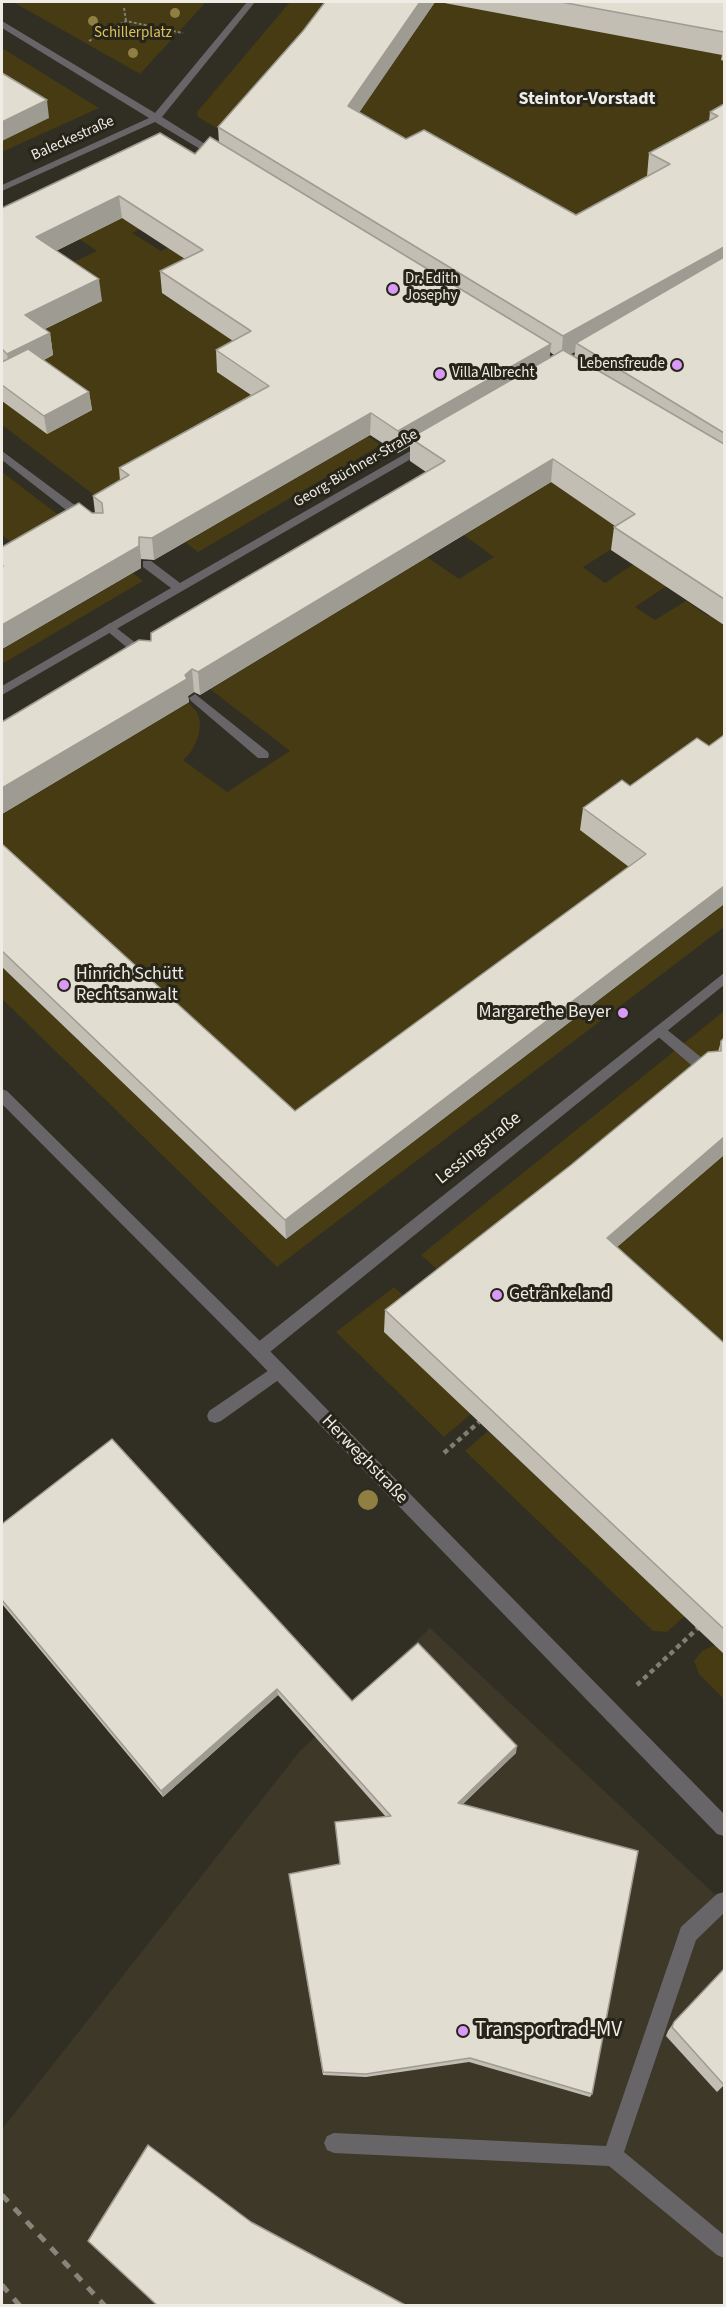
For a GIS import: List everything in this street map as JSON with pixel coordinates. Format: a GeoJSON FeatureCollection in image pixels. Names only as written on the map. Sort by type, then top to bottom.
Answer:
{"type":"FeatureCollection","features":[{"type":"Feature","properties":{"kind":"street"},"geometry":{"type":"LineString","coordinates":[[156,118],[251,2]]}},
{"type":"Feature","properties":{"kind":"street"},"geometry":{"type":"LineString","coordinates":[[2,24],[226,161]]}},
{"type":"Feature","properties":{"kind":"street","name":"Baleckestraße"},"geometry":{"type":"LineString","coordinates":[[2,188],[156,118]]}},
{"type":"Feature","properties":{"kind":"street","name":"Georg-Büchner-Straße"},"geometry":{"type":"LineString","coordinates":[[2,691],[178,587],[439,438]]}},
{"type":"Feature","properties":{"kind":"street"},"geometry":{"type":"LineString","coordinates":[[2,455],[100,530]]}},
{"type":"Feature","properties":{"kind":"street"},"geometry":{"type":"LineString","coordinates":[[147,564],[178,587]]}},
{"type":"Feature","properties":{"kind":"street"},"geometry":{"type":"LineString","coordinates":[[110,627],[148,659]]}},
{"type":"Feature","properties":{"kind":"street"},"geometry":{"type":"LineString","coordinates":[[195,698],[263,755]]}},
{"type":"Feature","properties":{"kind":"street","name":"Lessingstraße"},"geometry":{"type":"LineString","coordinates":[[259,1351],[724,978]]}},
{"type":"Feature","properties":{"kind":"street"},"geometry":{"type":"LineString","coordinates":[[660,1030],[708,1071]]}},
{"type":"Feature","properties":{"kind":"street","name":"Herweghstraße"},"geometry":{"type":"LineString","coordinates":[[2,1095],[259,1351],[724,1827]]}},
{"type":"Feature","properties":{"kind":"street"},"geometry":{"type":"LineString","coordinates":[[215,1416],[278,1371]]}},
{"type":"Feature","properties":{"kind":"street"},"geometry":{"type":"LineString","coordinates":[[613,2156],[688,1934],[724,1901]]}},
{"type":"Feature","properties":{"kind":"street"},"geometry":{"type":"LineString","coordinates":[[334,2143],[613,2156],[724,2248]]}},
{"type":"Feature","properties":{"kind":"path"},"geometry":{"type":"LineString","coordinates":[[124,8],[126,21],[220,41]]}},
{"type":"Feature","properties":{"kind":"path"},"geometry":{"type":"LineString","coordinates":[[444,1453],[478,1422]]}},
{"type":"Feature","properties":{"kind":"path"},"geometry":{"type":"LineString","coordinates":[[610,1710],[698,1628]]}},
{"type":"Feature","properties":{"kind":"shaded area"},"geometry":{"type":"Polygon","coordinates":[[[430,1628],[724,1903],[724,2305],[2,2305],[2,2129],[300,1751],[430,1628]]]}},
{"type":"Feature","properties":{"kind":"green space","name":"Schillerplatz"},"geometry":{"type":"Polygon","coordinates":[[[13,2],[206,2],[140,74],[13,2]]]}},
{"type":"Feature","properties":{"kind":"green space"},"geometry":{"type":"Polygon","coordinates":[[[290,2],[724,2],[724,245],[561,334],[198,117],[197,112],[290,2]]]}},
{"type":"Feature","properties":{"kind":"green space"},"geometry":{"type":"Polygon","coordinates":[[[2,48],[99,108],[2,152],[2,48]]]}},
{"type":"Feature","properties":{"kind":"green space"},"geometry":{"type":"Polygon","coordinates":[[[126,212],[160,219],[132,233],[161,251],[189,237],[226,261],[162,294],[207,323],[321,338],[123,517],[2,425],[2,289],[56,270],[97,251],[69,232],[126,212]]]}},
{"type":"Feature","properties":{"kind":"green space"},"geometry":{"type":"Polygon","coordinates":[[[368,436],[381,445],[198,552],[185,542],[368,436]]]}},
{"type":"Feature","properties":{"kind":"green space"},"geometry":{"type":"Polygon","coordinates":[[[559,471],[562,490],[637,533],[583,567],[605,583],[670,540],[703,562],[635,607],[655,620],[686,601],[708,616],[724,604],[724,783],[581,830],[642,876],[296,1131],[2,861],[2,813],[188,702],[198,714],[200,726],[195,745],[183,760],[227,792],[290,751],[210,689],[427,557],[459,579],[494,557],[464,535],[559,471]]]}},
{"type":"Feature","properties":{"kind":"green space"},"geometry":{"type":"Polygon","coordinates":[[[2,472],[77,529],[29,556],[2,535],[2,472]]]}},
{"type":"Feature","properties":{"kind":"green space"},"geometry":{"type":"Polygon","coordinates":[[[133,573],[143,581],[2,664],[2,649],[133,573]]]}},
{"type":"Feature","properties":{"kind":"green space"},"geometry":{"type":"Polygon","coordinates":[[[724,904],[724,927],[277,1267],[2,999],[2,967],[286,1239],[724,904]]]}},
{"type":"Feature","properties":{"kind":"green space"},"geometry":{"type":"Polygon","coordinates":[[[724,1011],[724,1054],[449,1280],[421,1255],[724,1011]]]}},
{"type":"Feature","properties":{"kind":"green space"},"geometry":{"type":"Polygon","coordinates":[[[724,1155],[724,1371],[595,1254],[627,1239],[724,1155]]]}},
{"type":"Feature","properties":{"kind":"green space"},"geometry":{"type":"Polygon","coordinates":[[[394,1287],[416,1307],[385,1332],[471,1414],[444,1437],[336,1332],[394,1287]]]}},
{"type":"Feature","properties":{"kind":"green space"},"geometry":{"type":"Polygon","coordinates":[[[488,1431],[685,1616],[667,1632],[653,1631],[465,1451],[488,1431]]]}},
{"type":"Feature","properties":{"kind":"green space"},"geometry":{"type":"Polygon","coordinates":[[[715,1645],[724,1654],[724,1699],[699,1674],[694,1661],[702,1651],[715,1645]]]}},
{"type":"Feature","properties":{"kind":"building"},"geometry":{"type":"Polygon","coordinates":[[[325,2],[420,2],[348,106],[406,139],[424,130],[576,215],[670,164],[649,153],[718,116],[710,112],[724,104],[724,247],[563,336],[218,127],[303,31],[325,2]]]}},
{"type":"Feature","properties":{"kind":"building"},"geometry":{"type":"Polygon","coordinates":[[[561,2],[724,2],[724,32],[561,2]]]}},
{"type":"Feature","properties":{"kind":"building"},"geometry":{"type":"Polygon","coordinates":[[[2,73],[47,100],[2,122],[2,73]]]}},
{"type":"Feature","properties":{"kind":"building"},"geometry":{"type":"Polygon","coordinates":[[[160,133],[195,154],[210,137],[551,344],[398,431],[371,413],[152,538],[139,537],[139,546],[2,625],[2,547],[79,503],[92,513],[103,513],[102,503],[93,496],[129,475],[119,468],[269,386],[216,350],[251,331],[160,271],[203,250],[119,196],[36,237],[99,279],[25,315],[50,333],[7,354],[2,349],[2,208],[160,133]]]}},
{"type":"Feature","properties":{"kind":"building"},"geometry":{"type":"Polygon","coordinates":[[[724,257],[724,433],[576,343],[724,257]]]}},
{"type":"Feature","properties":{"kind":"building"},"geometry":{"type":"Polygon","coordinates":[[[28,349],[89,392],[44,416],[2,385],[2,362],[28,349]]]}},
{"type":"Feature","properties":{"kind":"building"},"geometry":{"type":"Polygon","coordinates":[[[563,350],[724,444],[724,599],[614,527],[635,514],[553,459],[198,672],[192,669],[185,675],[187,679],[2,788],[2,722],[139,640],[151,641],[151,633],[445,461],[410,438],[563,350]]]}},
{"type":"Feature","properties":{"kind":"building"},"geometry":{"type":"Polygon","coordinates":[[[724,735],[724,886],[285,1220],[2,951],[2,844],[295,1111],[646,854],[583,808],[622,780],[630,786],[697,738],[709,746],[724,735]]]}},
{"type":"Feature","properties":{"kind":"building"},"geometry":{"type":"Polygon","coordinates":[[[724,1038],[724,1137],[607,1238],[724,1343],[724,1629],[385,1310],[571,1165],[708,1052],[721,1051],[721,1041],[724,1038]]]}},
{"type":"Feature","properties":{"kind":"building"},"geometry":{"type":"Polygon","coordinates":[[[112,1439],[352,1701],[418,1643],[517,1746],[458,1803],[638,1851],[592,2094],[470,2058],[366,2074],[323,2072],[289,1874],[340,1864],[335,1822],[391,1816],[277,1689],[161,1791],[2,1600],[2,1524],[112,1439]]]}},
{"type":"Feature","properties":{"kind":"building"},"geometry":{"type":"Polygon","coordinates":[[[724,1969],[724,2085],[672,2027],[674,2022],[724,1969]]]}},
{"type":"Feature","properties":{"kind":"building"},"geometry":{"type":"Polygon","coordinates":[[[148,2145],[251,2222],[407,2306],[158,2306],[88,2241],[148,2145]]]}},
{"type":"Feature","properties":{"kind":"railway"},"geometry":{"type":"LineString","coordinates":[[2,2195],[105,2306]]}},
{"type":"Feature","properties":{"kind":"railway"},"geometry":{"type":"LineString","coordinates":[[2,2285],[20,2306]]}},
{"type":"Feature","properties":{"kind":"place","name":"Dr. Edith Josephy"},"geometry":{"type":"Point","coordinates":[393,289]}},
{"type":"Feature","properties":{"kind":"place","name":"Lebensfreude"},"geometry":{"type":"Point","coordinates":[677,365]}},
{"type":"Feature","properties":{"kind":"place","name":"Villa Albrecht"},"geometry":{"type":"Point","coordinates":[440,374]}},
{"type":"Feature","properties":{"kind":"place","name":"Hinrich Schütt Rechtsanwalt"},"geometry":{"type":"Point","coordinates":[64,985]}},
{"type":"Feature","properties":{"kind":"place","name":"Margarethe Beyer"},"geometry":{"type":"Point","coordinates":[623,1013]}},
{"type":"Feature","properties":{"kind":"place","name":"Getränkeland"},"geometry":{"type":"Point","coordinates":[497,1295]}},
{"type":"Feature","properties":{"kind":"place","name":"Transportrad-MV"},"geometry":{"type":"Point","coordinates":[463,2031]}},
{"type":"Feature","properties":{"kind":"district","name":"Steintor-Vorstadt"},"geometry":{"type":"Point","coordinates":[587,100]}}]}
